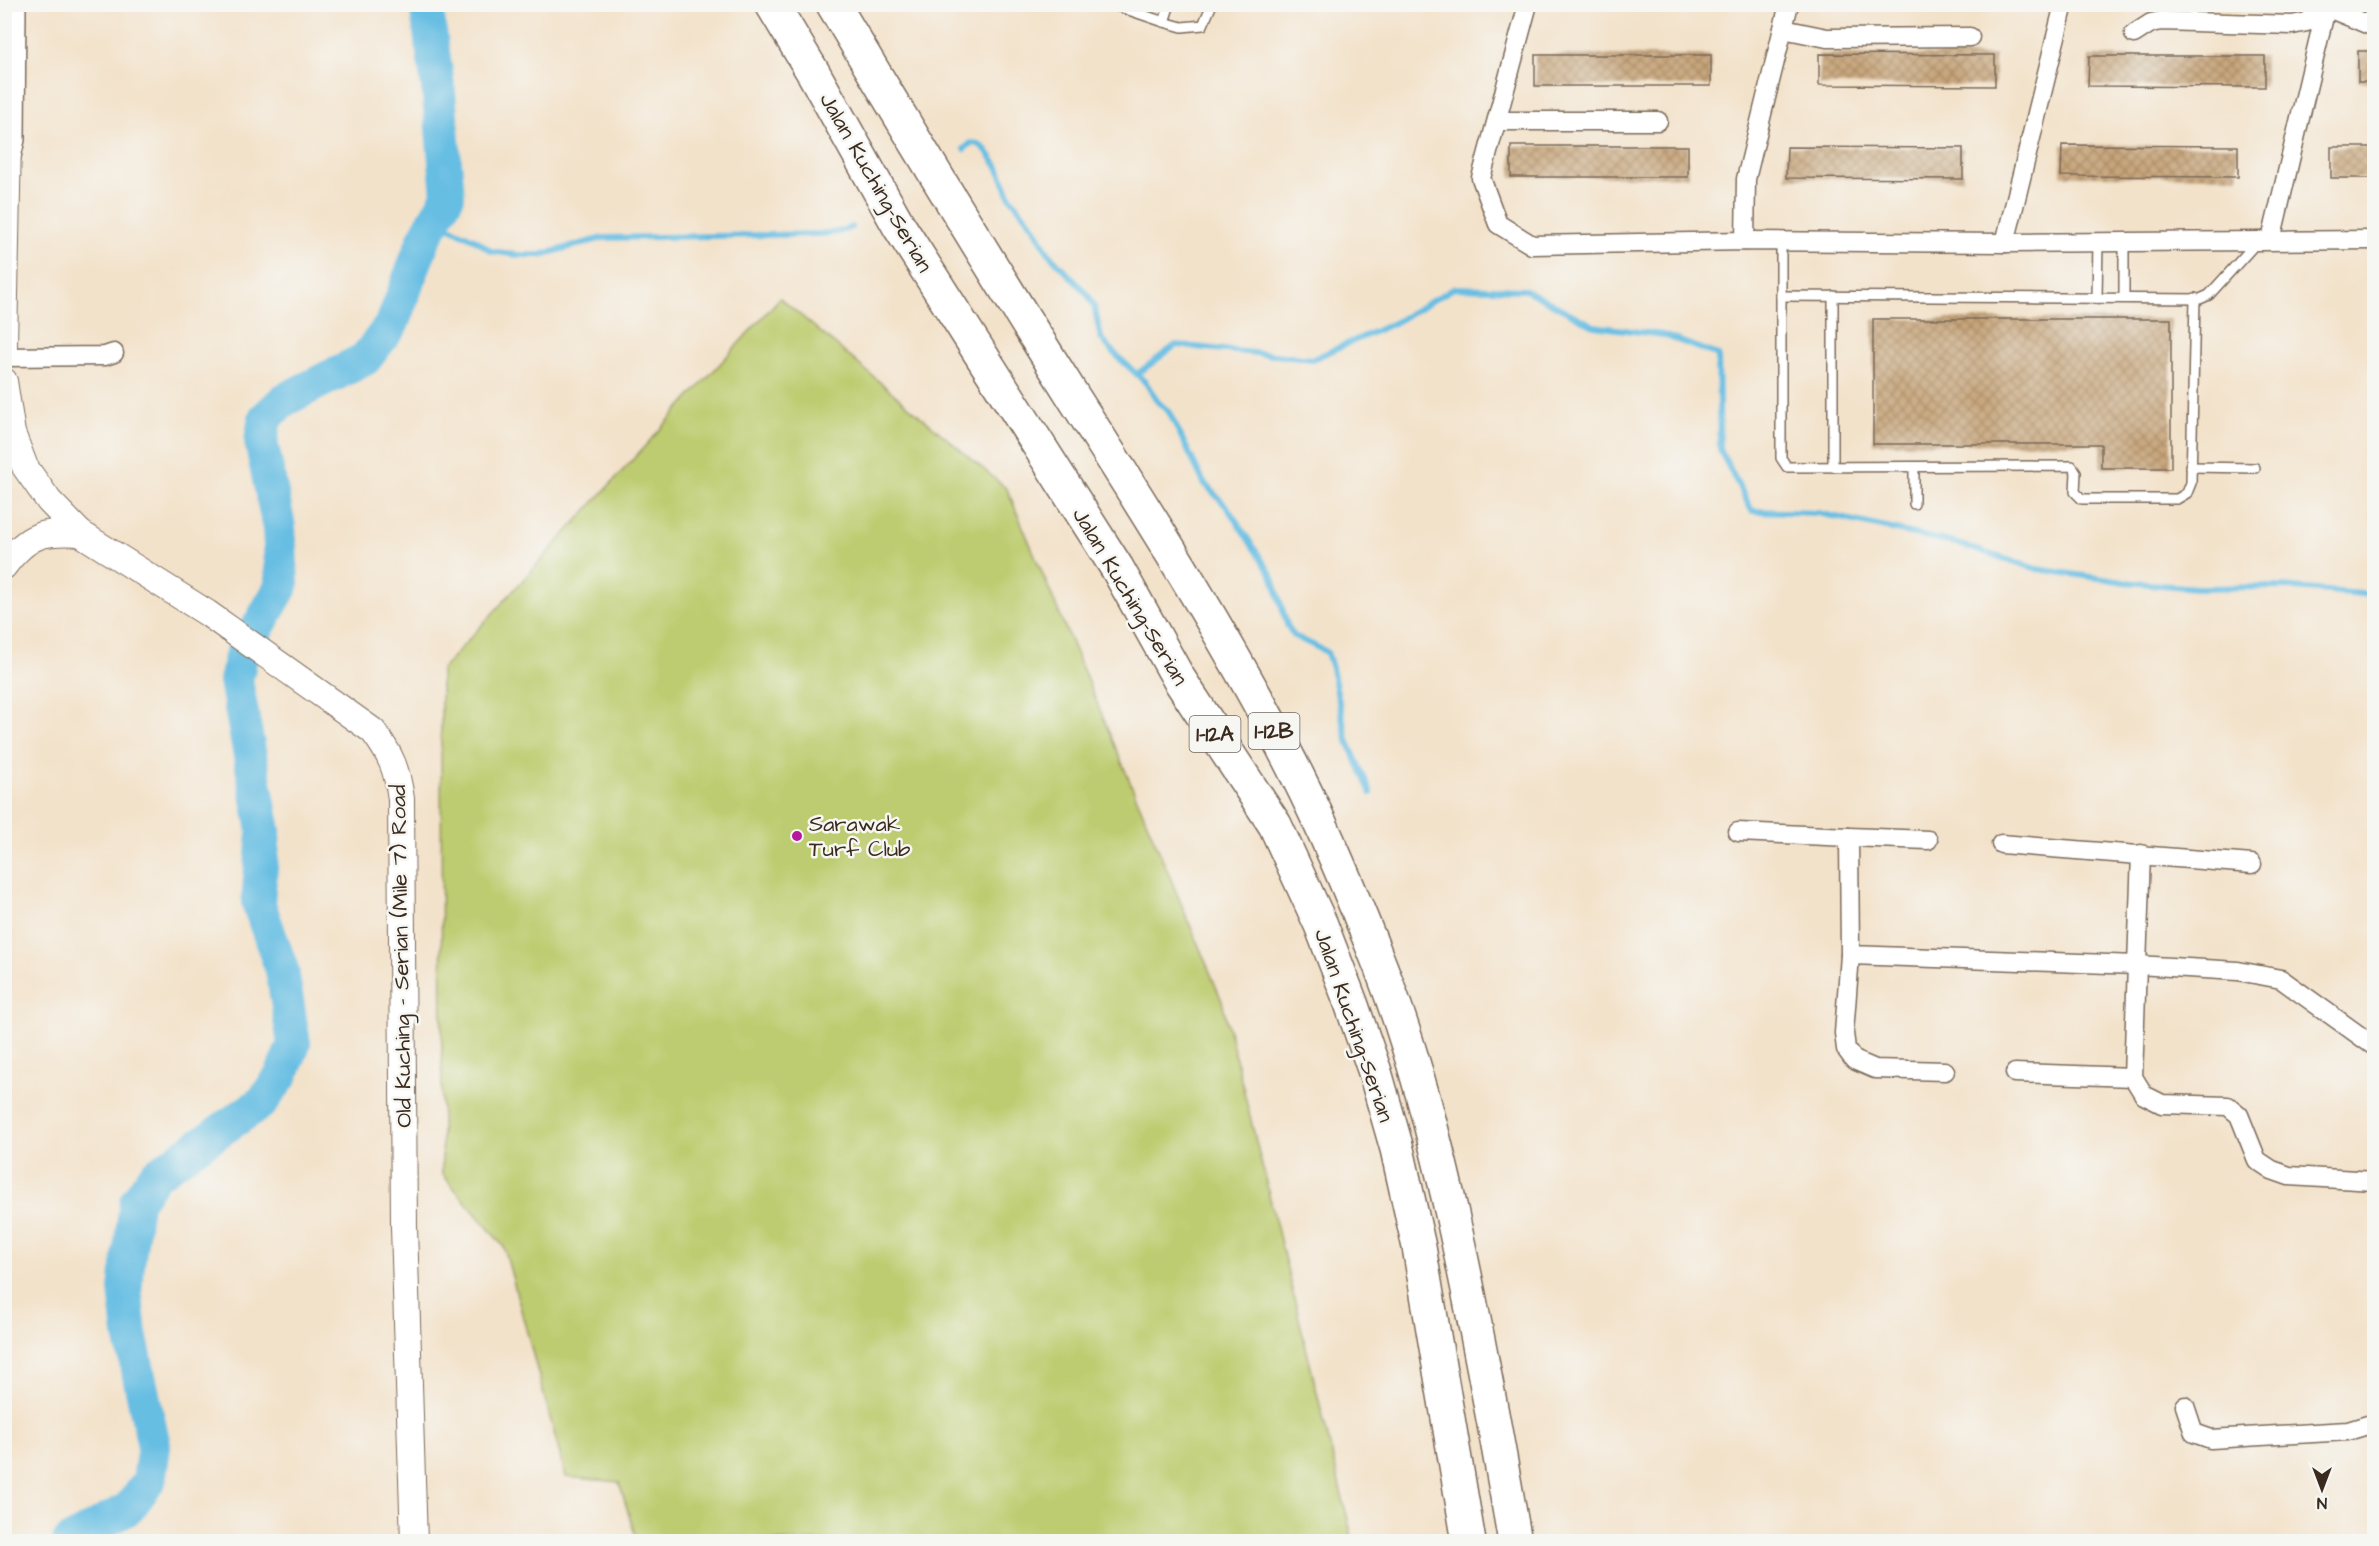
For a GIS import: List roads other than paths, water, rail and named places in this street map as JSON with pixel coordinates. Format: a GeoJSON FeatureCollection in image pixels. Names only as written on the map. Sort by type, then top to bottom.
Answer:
{"type":"FeatureCollection","features":[{"type":"Feature","properties":{"kind":"highway"},"geometry":{"type":"LineString","coordinates":[[6,145],[9,4]]}},
{"type":"Feature","properties":{"kind":"highway","name":"Jalan Kuching-Serian"},"geometry":{"type":"LineString","coordinates":[[833,4],[929,165],[1122,472],[1246,679],[1297,775],[1346,880],[1383,973],[1402,1029],[1439,1157],[1469,1291],[1515,1542]]}},
{"type":"Feature","properties":{"kind":"highway","name":"Jalan Kuching-Serian"},"geometry":{"type":"LineString","coordinates":[[767,8],[814,74],[899,226],[1117,568],[1179,679],[1275,825],[1316,915],[1354,1013],[1397,1149],[1419,1247],[1469,1542]]}},
{"type":"Feature","properties":{"kind":"street"},"geometry":{"type":"LineString","coordinates":[[1528,4],[1481,178],[1498,224],[1532,245],[1745,241],[2005,243],[2374,240]]}},
{"type":"Feature","properties":{"kind":"street"},"geometry":{"type":"LineString","coordinates":[[1745,241],[1746,179],[1789,4]]}},
{"type":"Feature","properties":{"kind":"street"},"geometry":{"type":"LineString","coordinates":[[2005,243],[2064,4]]}},
{"type":"Feature","properties":{"kind":"street"},"geometry":{"type":"LineString","coordinates":[[2327,6],[2374,27]]}},
{"type":"Feature","properties":{"kind":"street"},"geometry":{"type":"LineString","coordinates":[[2134,34],[2151,23],[2161,21],[2292,25],[2307,22],[2327,6]]}},
{"type":"Feature","properties":{"kind":"street"},"geometry":{"type":"LineString","coordinates":[[2265,240],[2327,6]]}},
{"type":"Feature","properties":{"kind":"street"},"geometry":{"type":"LineString","coordinates":[[1783,29],[1827,38],[1970,37]]}},
{"type":"Feature","properties":{"kind":"street"},"geometry":{"type":"LineString","coordinates":[[1497,121],[1658,121]]}},
{"type":"Feature","properties":{"kind":"street"},"geometry":{"type":"LineString","coordinates":[[4,347],[6,145]]}},
{"type":"Feature","properties":{"kind":"street"},"geometry":{"type":"LineString","coordinates":[[4,357],[105,356],[114,353]]}},
{"type":"Feature","properties":{"kind":"street","name":"Old Kuching - Serian (Mile 7) Road"},"geometry":{"type":"LineString","coordinates":[[4,381],[12,434],[25,467],[49,501],[80,533],[207,613],[373,731],[390,754],[398,773],[401,799],[404,1227],[414,1542]]}},
{"type":"Feature","properties":{"kind":"street"},"geometry":{"type":"LineString","coordinates":[[4,566],[25,544],[42,533],[54,531],[80,533]]}},
{"type":"Feature","properties":{"kind":"street"},"geometry":{"type":"LineString","coordinates":[[1738,832],[1928,840]]}},
{"type":"Feature","properties":{"kind":"street"},"geometry":{"type":"LineString","coordinates":[[1849,837],[1850,955],[1844,1033],[1846,1049],[1854,1060],[1875,1069],[1946,1071]]}},
{"type":"Feature","properties":{"kind":"street"},"geometry":{"type":"LineString","coordinates":[[2001,844],[2253,864]]}},
{"type":"Feature","properties":{"kind":"street"},"geometry":{"type":"LineString","coordinates":[[2141,854],[2133,1077],[2144,1095],[2162,1104],[2228,1106],[2239,1115],[2257,1160],[2272,1170],[2289,1176],[2374,1182]]}},
{"type":"Feature","properties":{"kind":"street"},"geometry":{"type":"LineString","coordinates":[[1850,955],[2238,971],[2281,979],[2374,1046]]}},
{"type":"Feature","properties":{"kind":"street"},"geometry":{"type":"LineString","coordinates":[[2015,1073],[2133,1077]]}},
{"type":"Feature","properties":{"kind":"street"},"geometry":{"type":"LineString","coordinates":[[2185,1406],[2194,1433],[2211,1439],[2348,1431],[2374,1423]]}},
{"type":"Feature","properties":{"kind":"lane"},"geometry":{"type":"LineString","coordinates":[[1111,4],[1182,27],[1203,25],[1212,4]]}},
{"type":"Feature","properties":{"kind":"lane"},"geometry":{"type":"LineString","coordinates":[[1164,22],[1170,4]]}},
{"type":"Feature","properties":{"kind":"lane"},"geometry":{"type":"LineString","coordinates":[[1781,296],[2194,298],[2209,295],[2265,240]]}},
{"type":"Feature","properties":{"kind":"lane"},"geometry":{"type":"LineString","coordinates":[[1781,241],[1781,458],[1787,467],[2072,466],[2076,472],[2075,492],[2082,499],[2177,500],[2187,493],[2191,483],[2194,298]]}},
{"type":"Feature","properties":{"kind":"lane"},"geometry":{"type":"LineString","coordinates":[[2097,298],[2098,242]]}},
{"type":"Feature","properties":{"kind":"lane"},"geometry":{"type":"LineString","coordinates":[[2124,242],[2124,298]]}},
{"type":"Feature","properties":{"kind":"lane"},"geometry":{"type":"LineString","coordinates":[[1833,297],[1833,467]]}},
{"type":"Feature","properties":{"kind":"lane"},"geometry":{"type":"LineString","coordinates":[[1914,467],[1914,504]]}},
{"type":"Feature","properties":{"kind":"lane"},"geometry":{"type":"LineString","coordinates":[[2191,467],[2255,468]]}},
{"type":"Feature","properties":{"kind":"waterway"},"geometry":{"type":"LineString","coordinates":[[69,1542],[129,1508],[149,1481],[154,1446],[130,1334],[125,1289],[136,1202],[155,1175],[262,1102],[281,1076],[294,1044],[282,970],[258,902],[264,831],[236,681],[241,657],[282,585],[279,527],[261,441],[265,418],[284,400],[365,359],[392,324],[424,239],[448,196],[439,94],[426,4]]}},
{"type":"Feature","properties":{"kind":"waterway"},"geometry":{"type":"LineString","coordinates":[[964,149],[971,143],[979,144],[986,150],[998,167],[1010,197],[1034,227],[1049,254],[1088,295],[1094,306],[1101,338],[1146,383],[1158,402],[1169,412],[1204,483],[1227,507],[1273,577],[1287,625],[1294,636],[1327,652],[1347,740],[1371,793]]}},
{"type":"Feature","properties":{"kind":"waterway"},"geometry":{"type":"LineString","coordinates":[[435,221],[476,240],[491,251],[518,255],[540,255],[603,238],[820,234],[838,232],[852,227]]}},
{"type":"Feature","properties":{"kind":"waterway"},"geometry":{"type":"LineString","coordinates":[[1137,374],[1176,345],[1313,359],[1394,323],[1454,288],[1526,290],[1594,326],[1663,335],[1718,355],[1720,450],[1752,511],[1818,513],[1955,543],[2037,569],[2125,582],[2197,588],[2283,587],[2374,595]]}},
{"type":"Feature","properties":{"kind":"place","name":"Sarawak Turf Club"},"geometry":{"type":"Point","coordinates":[797,836]}}]}
